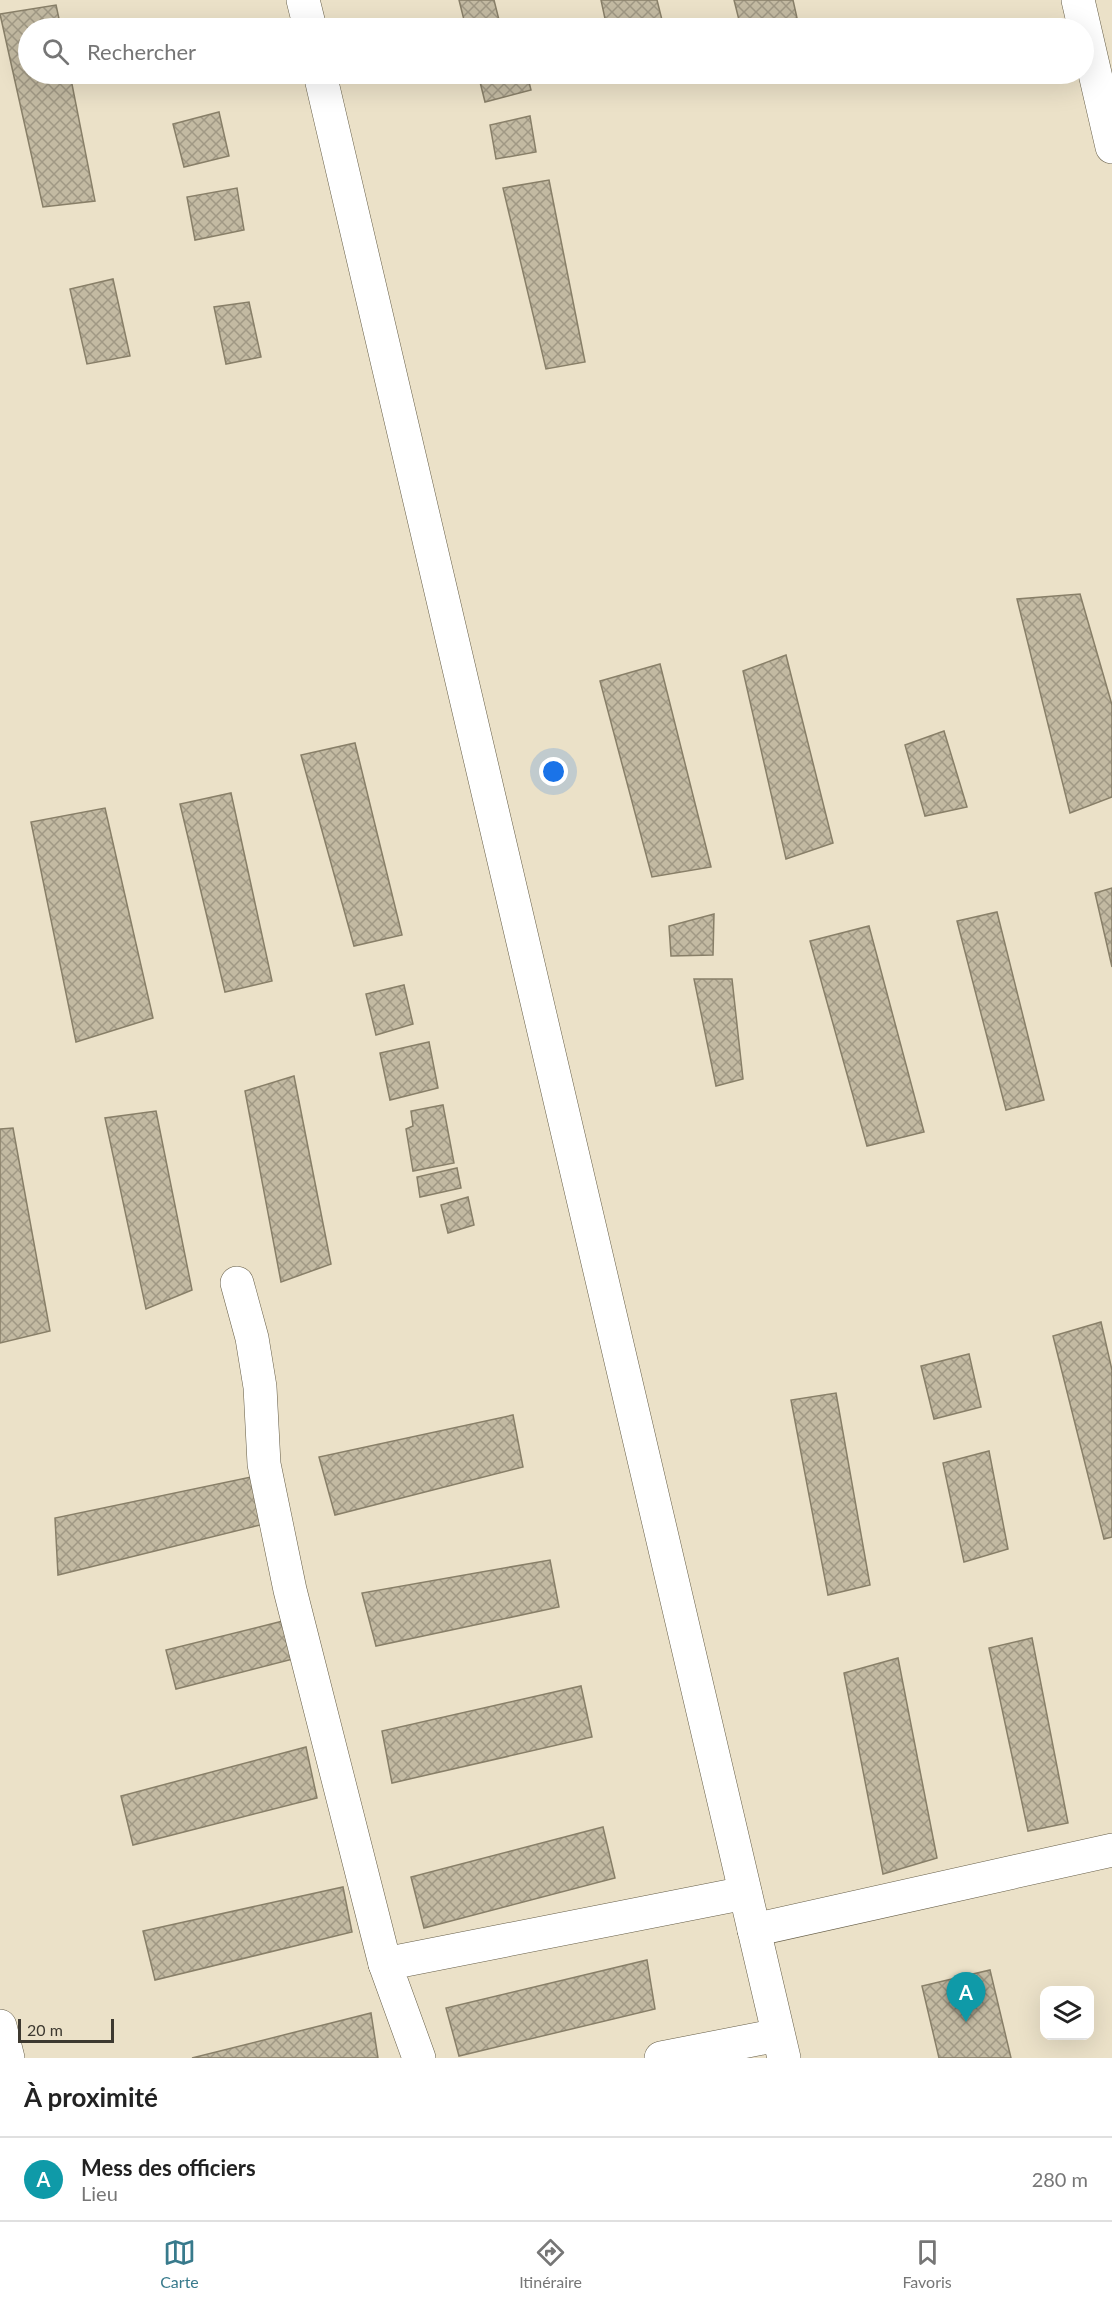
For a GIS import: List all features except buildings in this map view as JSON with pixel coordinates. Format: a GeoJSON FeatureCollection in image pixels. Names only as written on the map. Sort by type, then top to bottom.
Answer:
{"type":"FeatureCollection","features":[{"type":"Feature","properties":{"kind":"street"},"geometry":{"type":"LineString","coordinates":[[303,0],[308,18]]}},
{"type":"Feature","properties":{"kind":"street"},"geometry":{"type":"LineString","coordinates":[[1078,0],[1082,18]]}},
{"type":"Feature","properties":{"kind":"street"},"geometry":{"type":"LineString","coordinates":[[1094,69],[1112,147]]}},
{"type":"Feature","properties":{"kind":"street"},"geometry":{"type":"LineString","coordinates":[[322,84],[781,2046],[661,2058]]}},
{"type":"Feature","properties":{"kind":"street"},"geometry":{"type":"LineString","coordinates":[[237,1283],[252,1338],[260,1387],[264,1464],[290,1590],[385,1964],[419,2058]]}},
{"type":"Feature","properties":{"kind":"street"},"geometry":{"type":"LineString","coordinates":[[754,1930],[1112,1850]]}},
{"type":"Feature","properties":{"kind":"street"},"geometry":{"type":"LineString","coordinates":[[385,1964],[745,1893]]}},
{"type":"Feature","properties":{"kind":"street"},"geometry":{"type":"LineString","coordinates":[[0,2026],[8,2058]]}},
{"type":"Feature","properties":{"kind":"place","name":"Mess des officiers"},"geometry":{"type":"Point","coordinates":[966,2022]}}]}
